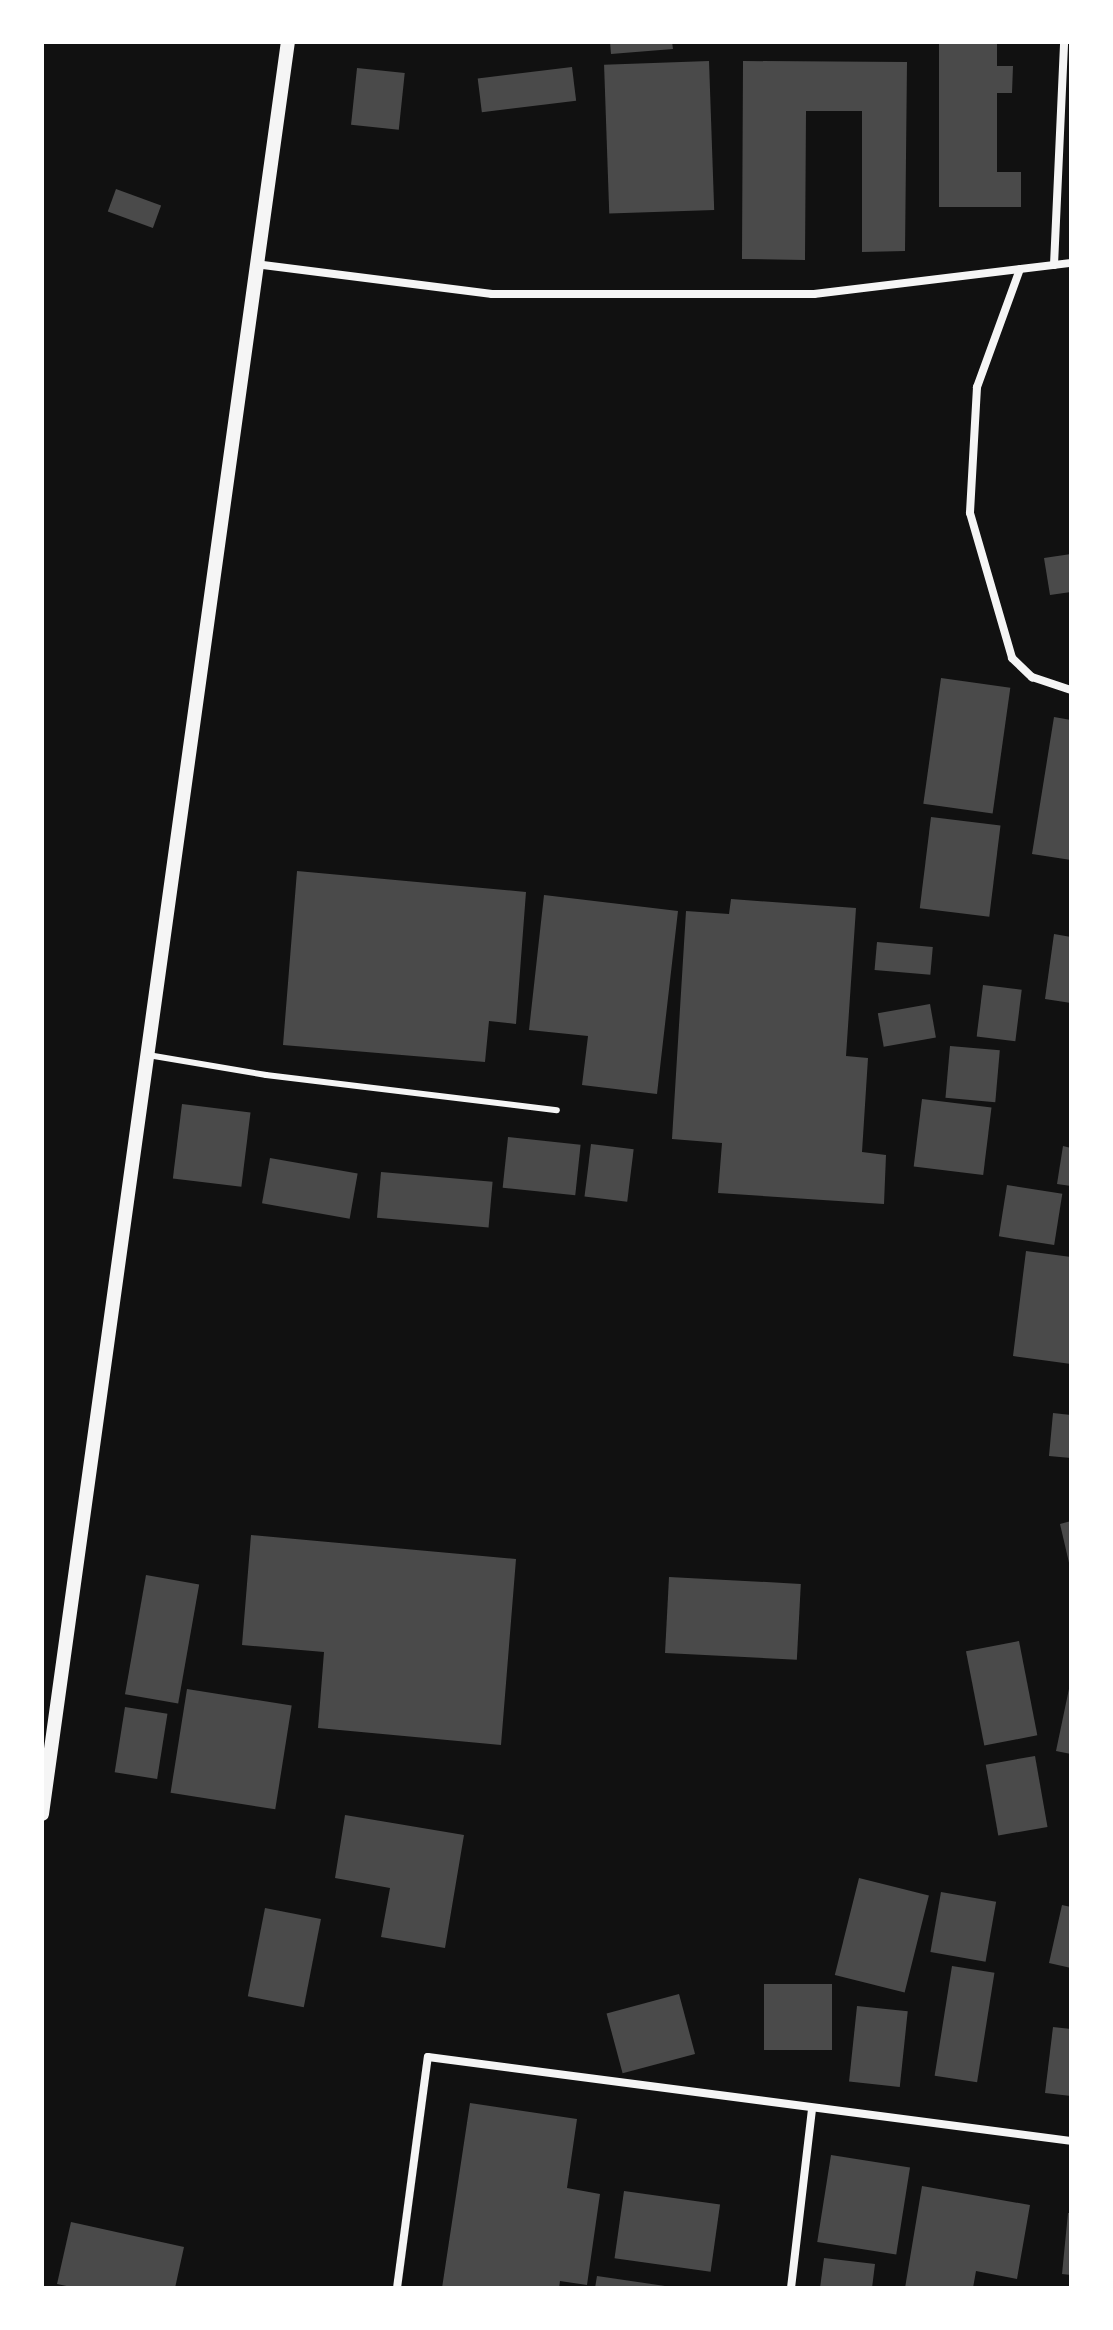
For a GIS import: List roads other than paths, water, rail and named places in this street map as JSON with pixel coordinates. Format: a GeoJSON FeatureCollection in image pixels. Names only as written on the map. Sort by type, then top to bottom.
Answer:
{"type":"FeatureCollection","features":[{"type":"Feature","properties":{"kind":"street"},"geometry":{"type":"LineString","coordinates":[[42,1814],[254,264],[288,42]]}},
{"type":"Feature","properties":{"kind":"street"},"geometry":{"type":"LineString","coordinates":[[1054,265],[1064,42]]}},
{"type":"Feature","properties":{"kind":"street"},"geometry":{"type":"LineString","coordinates":[[254,264],[492,294],[814,294],[1071,263]]}},
{"type":"Feature","properties":{"kind":"street"},"geometry":{"type":"LineString","coordinates":[[1020,269],[977,387],[970,513],[1012,658],[1032,677],[1071,690]]}},
{"type":"Feature","properties":{"kind":"street"},"geometry":{"type":"LineString","coordinates":[[397,2288],[428,2057],[812,2110],[1071,2141]]}},
{"type":"Feature","properties":{"kind":"street"},"geometry":{"type":"LineString","coordinates":[[791,2288],[812,2110]]}},
{"type":"Feature","properties":{"kind":"lane"},"geometry":{"type":"LineString","coordinates":[[146,1055],[266,1075],[557,1110]]}}]}
